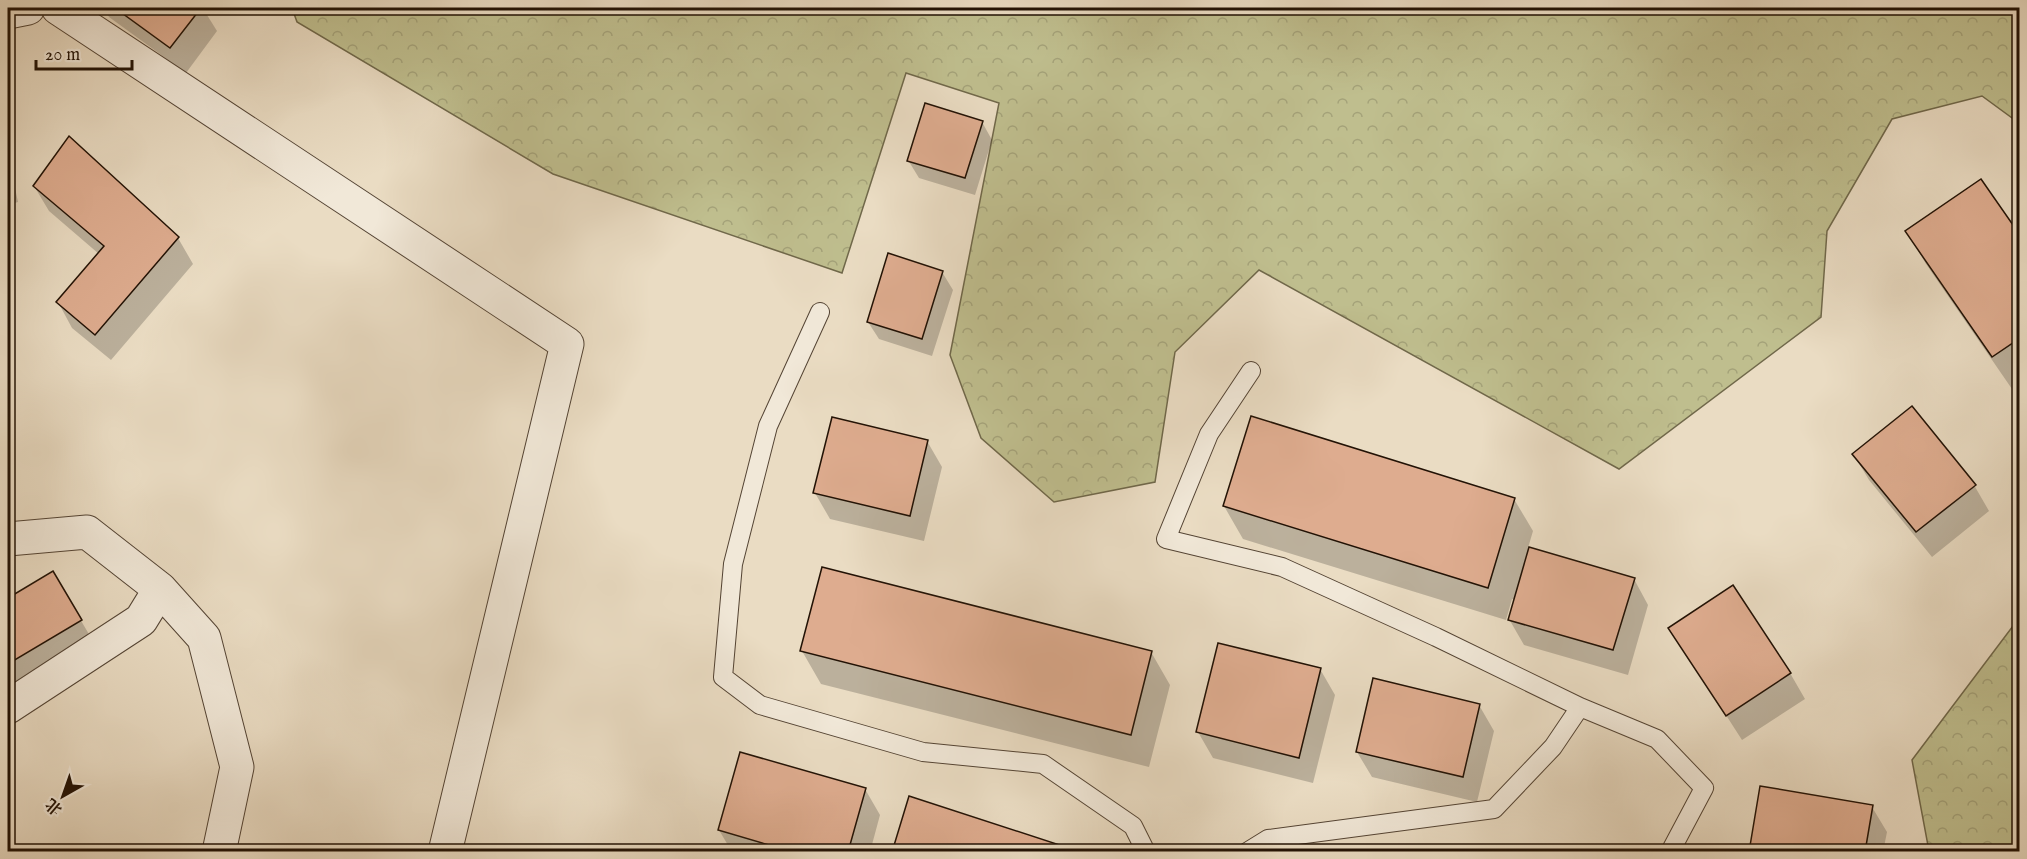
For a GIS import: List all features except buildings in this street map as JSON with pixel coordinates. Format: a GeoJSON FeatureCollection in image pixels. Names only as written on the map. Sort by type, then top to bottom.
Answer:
{"type":"FeatureCollection","features":[{"type":"Feature","properties":{"kind":"street"},"geometry":{"type":"LineString","coordinates":[[8,12],[28,8]]}},
{"type":"Feature","properties":{"kind":"street"},"geometry":{"type":"LineString","coordinates":[[58,8],[567,344],[445,852]]}},
{"type":"Feature","properties":{"kind":"street"},"geometry":{"type":"LineString","coordinates":[[8,539],[87,532],[160,589],[204,638],[237,767],[219,852]]}},
{"type":"Feature","properties":{"kind":"street"},"geometry":{"type":"LineString","coordinates":[[8,707],[141,620],[160,589]]}},
{"type":"Feature","properties":{"kind":"lane"},"geometry":{"type":"LineString","coordinates":[[820,312],[768,426],[733,564],[723,677],[760,705],[923,752],[1043,764],[1133,826],[1146,852]]}},
{"type":"Feature","properties":{"kind":"lane"},"geometry":{"type":"LineString","coordinates":[[1251,371],[1209,434],[1166,539],[1282,567],[1436,637],[1580,707],[1657,740],[1704,788],[1670,852]]}},
{"type":"Feature","properties":{"kind":"lane"},"geometry":{"type":"LineString","coordinates":[[1247,852],[1268,839],[1494,809],[1553,747],[1580,707]]}},
{"type":"Feature","properties":{"kind":"green space"},"geometry":{"type":"Polygon","coordinates":[[[292,8],[2019,8],[2019,123],[1982,96],[1892,119],[1827,231],[1821,317],[1619,469],[1259,270],[1175,352],[1155,482],[1054,502],[981,438],[950,355],[999,103],[906,73],[842,273],[553,174],[297,22],[292,8]]]}},
{"type":"Feature","properties":{"kind":"green space"},"geometry":{"type":"Polygon","coordinates":[[[2019,618],[2019,851],[1929,851],[1912,760],[2019,618]]]}}]}
